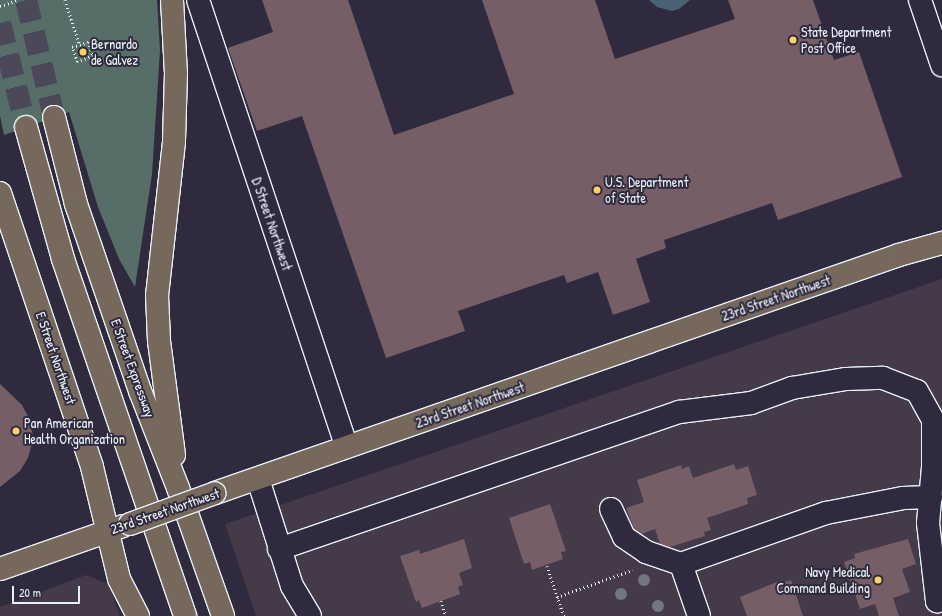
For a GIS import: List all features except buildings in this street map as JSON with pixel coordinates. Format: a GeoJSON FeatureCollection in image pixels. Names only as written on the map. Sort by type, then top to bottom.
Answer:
{"type":"FeatureCollection","features":[{"type":"Feature","properties":{"kind":"main road"},"geometry":{"type":"LineString","coordinates":[[172,0],[176,66],[174,142],[157,295],[159,341],[178,488]]}},
{"type":"Feature","properties":{"kind":"main road","name":"E Street Expressway"},"geometry":{"type":"LineString","coordinates":[[54,117],[76,204],[140,391],[178,488],[223,616]]}},
{"type":"Feature","properties":{"kind":"main road"},"geometry":{"type":"LineString","coordinates":[[26,127],[63,259],[185,616]]}},
{"type":"Feature","properties":{"kind":"main road","name":"E Street Northwest"},"geometry":{"type":"LineString","coordinates":[[0,192],[90,459],[109,531],[119,579],[138,616]]}},
{"type":"Feature","properties":{"kind":"main road","name":"23rd Street Northwest"},"geometry":{"type":"LineString","coordinates":[[0,570],[900,255],[942,243]]}},
{"type":"Feature","properties":{"kind":"street","name":"D Street Northwest"},"geometry":{"type":"LineString","coordinates":[[198,0],[348,447]]}},
{"type":"Feature","properties":{"kind":"street"},"geometry":{"type":"LineString","coordinates":[[920,0],[942,65]]}},
{"type":"Feature","properties":{"kind":"street"},"geometry":{"type":"LineString","coordinates":[[279,549],[679,412],[751,403],[792,388],[846,379],[883,378],[917,391],[933,420],[931,497],[928,523],[937,601],[942,600]]}},
{"type":"Feature","properties":{"kind":"street"},"geometry":{"type":"LineString","coordinates":[[258,479],[292,586],[310,616]]}},
{"type":"Feature","properties":{"kind":"street"},"geometry":{"type":"LineString","coordinates":[[610,509],[624,537],[646,552],[673,562],[826,513],[903,498],[931,497]]}},
{"type":"Feature","properties":{"kind":"street"},"geometry":{"type":"LineString","coordinates":[[673,562],[700,616]]}},
{"type":"Feature","properties":{"kind":"path"},"geometry":{"type":"LineString","coordinates":[[0,6],[18,0]]}},
{"type":"Feature","properties":{"kind":"path"},"geometry":{"type":"LineString","coordinates":[[65,0],[80,45]]}},
{"type":"Feature","properties":{"kind":"path"},"geometry":{"type":"LineString","coordinates":[[88,42],[93,56],[77,62],[72,47],[80,45],[88,42]]}},
{"type":"Feature","properties":{"kind":"path"},"geometry":{"type":"LineString","coordinates":[[558,597],[673,562]]}},
{"type":"Feature","properties":{"kind":"path"},"geometry":{"type":"LineString","coordinates":[[547,566],[564,616]]}},
{"type":"Feature","properties":{"kind":"path"},"geometry":{"type":"LineString","coordinates":[[441,601],[446,616]]}},
{"type":"Feature","properties":{"kind":"shaded area"},"geometry":{"type":"Polygon","coordinates":[[[942,279],[942,616],[256,616],[225,524],[942,279]]]}},
{"type":"Feature","properties":{"kind":"shaded area"},"geometry":{"type":"Polygon","coordinates":[[[86,575],[108,584],[120,616],[0,616],[0,607],[86,575]]]}},
{"type":"Feature","properties":{"kind":"green space"},"geometry":{"type":"Polygon","coordinates":[[[0,0],[157,0],[160,50],[152,174],[135,287],[119,259],[98,207],[69,112],[4,135],[0,116],[0,0]]]}},
{"type":"Feature","properties":{"kind":"water"},"geometry":{"type":"Polygon","coordinates":[[[649,0],[690,0],[679,9],[672,11],[657,7],[649,0]]]}},
{"type":"Feature","properties":{"kind":"tunnel"},"geometry":{"type":"LineString","coordinates":[[26,0],[54,117]]}},
{"type":"Feature","properties":{"kind":"tunnel"},"geometry":{"type":"LineString","coordinates":[[0,23],[26,127]]}},
{"type":"Feature","properties":{"kind":"place","name":"State Department Post Office"},"geometry":{"type":"Point","coordinates":[793,40]}},
{"type":"Feature","properties":{"kind":"place","name":"Bernardo de Galvez"},"geometry":{"type":"Point","coordinates":[83,52]}},
{"type":"Feature","properties":{"kind":"place","name":"U.S. Department of State"},"geometry":{"type":"Point","coordinates":[597,190]}},
{"type":"Feature","properties":{"kind":"place","name":"Pan American Health Organization"},"geometry":{"type":"Point","coordinates":[16,431]}},
{"type":"Feature","properties":{"kind":"place","name":"Navy Medical Command Building"},"geometry":{"type":"Point","coordinates":[878,580]}}]}
